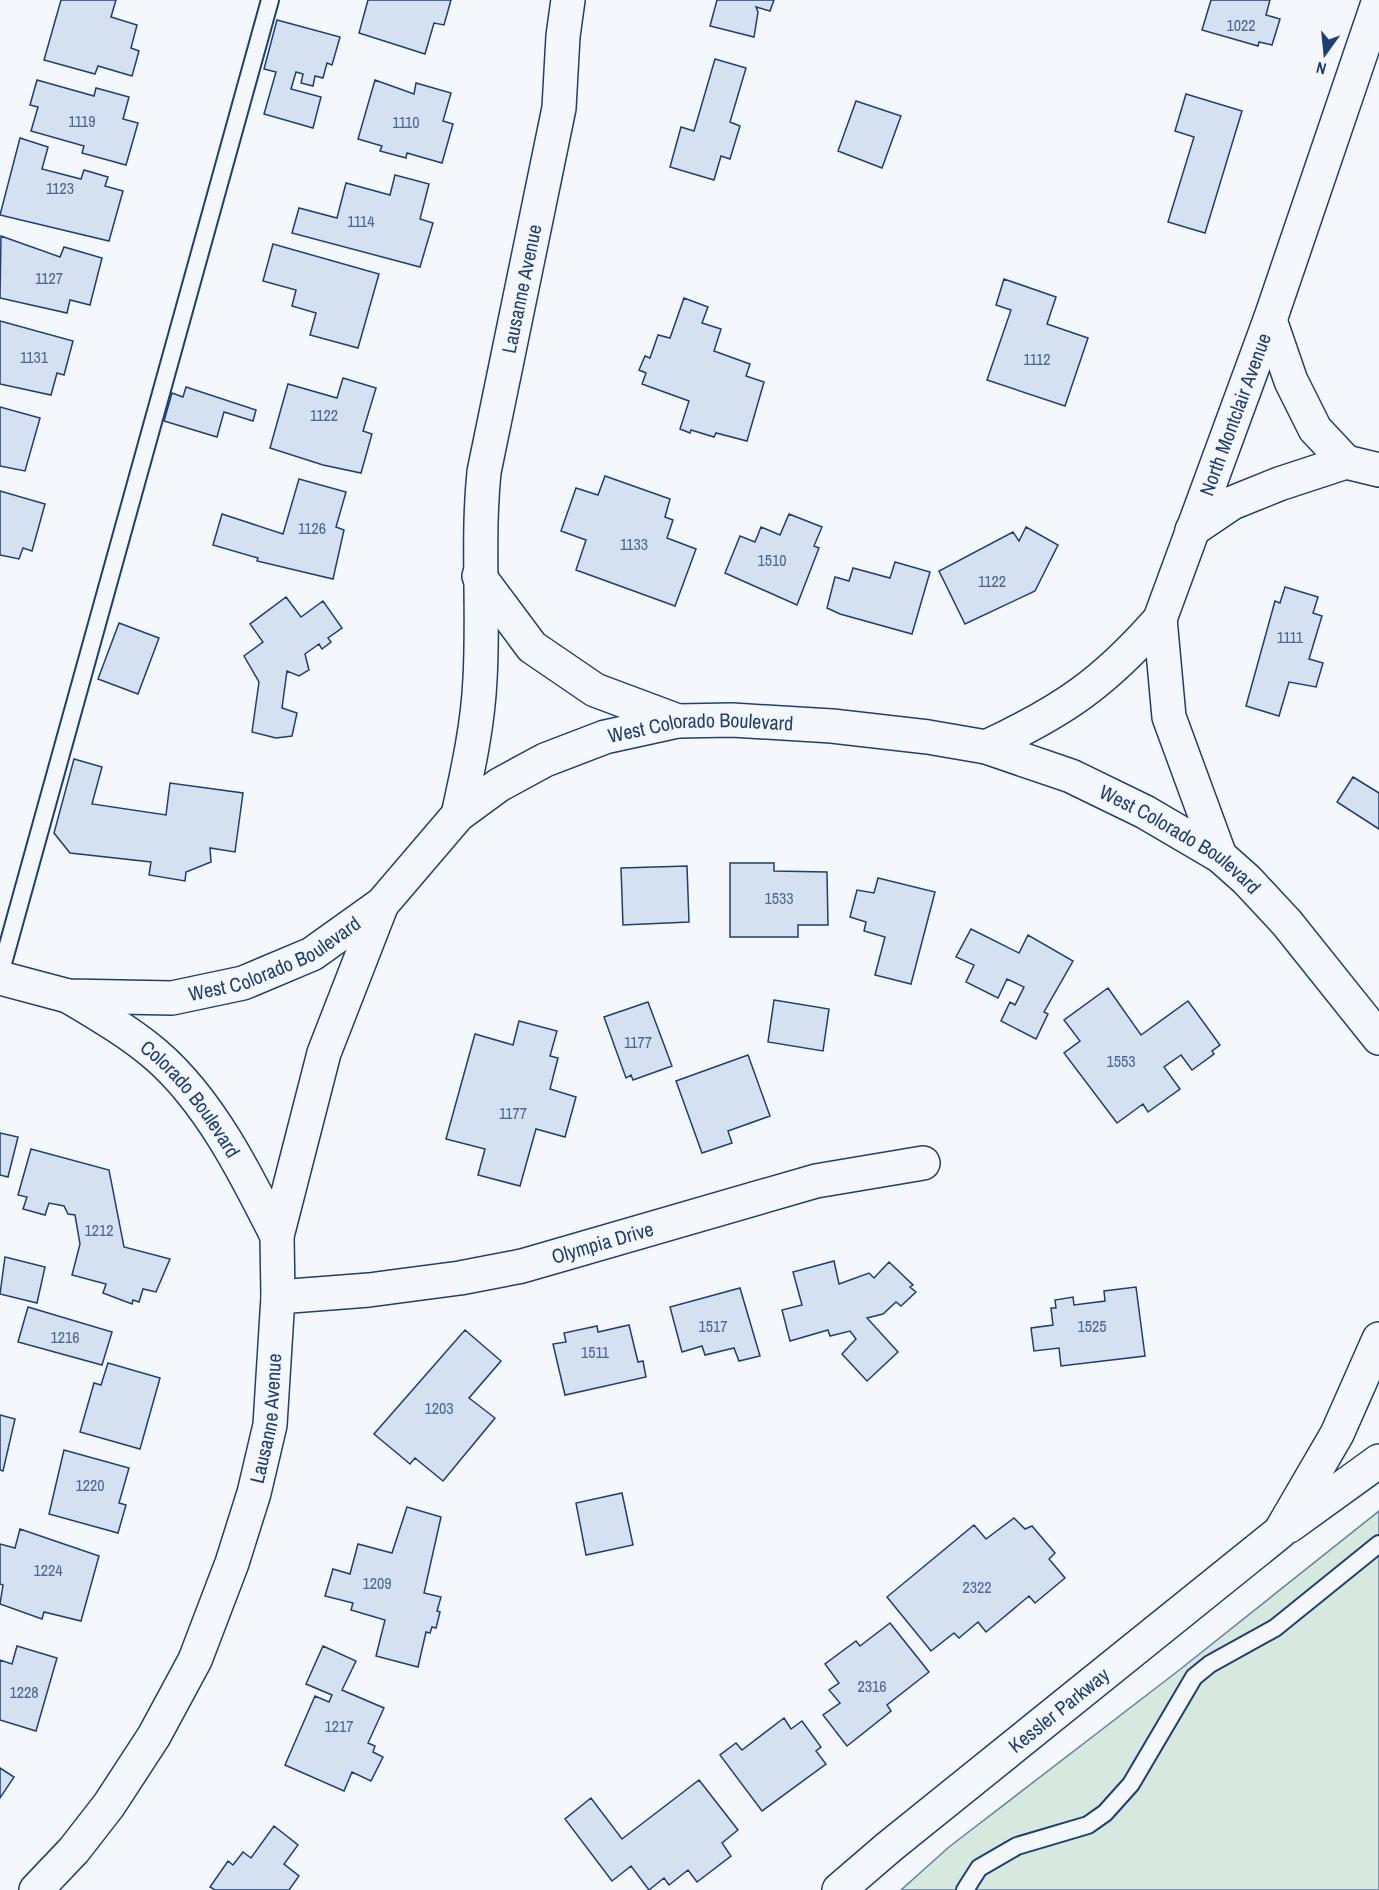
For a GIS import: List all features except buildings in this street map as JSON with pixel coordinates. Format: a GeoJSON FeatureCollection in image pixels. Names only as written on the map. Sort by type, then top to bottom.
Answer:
{"type":"FeatureCollection","features":[{"type":"Feature","properties":{"kind":"street","name":"Lausanne Avenue"},"geometry":{"type":"LineString","coordinates":[[458,815],[473,746],[480,679],[479,523],[484,472],[559,108],[563,36],[568,0]]}},
{"type":"Feature","properties":{"kind":"street","name":"North Montclair Avenue"},"geometry":{"type":"LineString","coordinates":[[986,747],[1036,724],[1085,693],[1126,657],[1160,619],[1270,320],[1378,0]]}},
{"type":"Feature","properties":{"kind":"street"},"geometry":{"type":"LineString","coordinates":[[1270,320],[1291,381],[1315,429],[1346,462]]}},
{"type":"Feature","properties":{"kind":"street"},"geometry":{"type":"LineString","coordinates":[[1192,530],[1232,503],[1279,484],[1346,462],[1379,470]]}},
{"type":"Feature","properties":{"kind":"street"},"geometry":{"type":"LineString","coordinates":[[479,576],[532,647],[595,690],[678,721]]}},
{"type":"Feature","properties":{"kind":"street"},"geometry":{"type":"LineString","coordinates":[[1160,619],[1169,717],[1220,856]]}},
{"type":"Feature","properties":{"kind":"street","name":"West Colorado Boulevard"},"geometry":{"type":"LineString","coordinates":[[0,976],[68,996],[172,998],[243,983],[312,954],[382,904],[458,815],[499,785],[545,760],[605,737],[678,721],[732,720],[832,726],[986,747],[1071,776],[1145,812],[1220,856],[1287,923],[1378,1034]]}},
{"type":"Feature","properties":{"kind":"street","name":"Lausanne Avenue"},"geometry":{"type":"LineString","coordinates":[[36,1890],[74,1850],[109,1804],[154,1736],[195,1660],[232,1563],[254,1493],[268,1437],[275,1376],[278,1297],[277,1236],[324,1053],[382,904]]}},
{"type":"Feature","properties":{"kind":"street","name":"Colorado Boulevard"},"geometry":{"type":"LineString","coordinates":[[68,996],[125,1031],[158,1056],[207,1112],[254,1189],[277,1236]]}},
{"type":"Feature","properties":{"kind":"street","name":"Olympia Drive"},"geometry":{"type":"LineString","coordinates":[[278,1297],[369,1290],[460,1278],[522,1266],[816,1181],[923,1163]]}},
{"type":"Feature","properties":{"kind":"street","name":"Kessler Parkway"},"geometry":{"type":"LineString","coordinates":[[1280,1532],[1337,1434],[1379,1339]]}},
{"type":"Feature","properties":{"kind":"street","name":"Kessler Parkway"},"geometry":{"type":"LineString","coordinates":[[838,1890],[1280,1532],[1379,1461]]}},
{"type":"Feature","properties":{"kind":"lane"},"geometry":{"type":"LineString","coordinates":[[0,976],[270,0]]}},
{"type":"Feature","properties":{"kind":"lane"},"geometry":{"type":"LineString","coordinates":[[965,1890],[980,1868],[1017,1846],[1088,1825],[1105,1813],[1131,1784],[1194,1677],[1210,1664],[1275,1628],[1379,1544]]}},
{"type":"Feature","properties":{"kind":"shaded area"},"geometry":{"type":"Polygon","coordinates":[[[1379,1511],[1379,1890],[901,1890],[949,1847],[1178,1671],[1379,1511]]]}}]}
